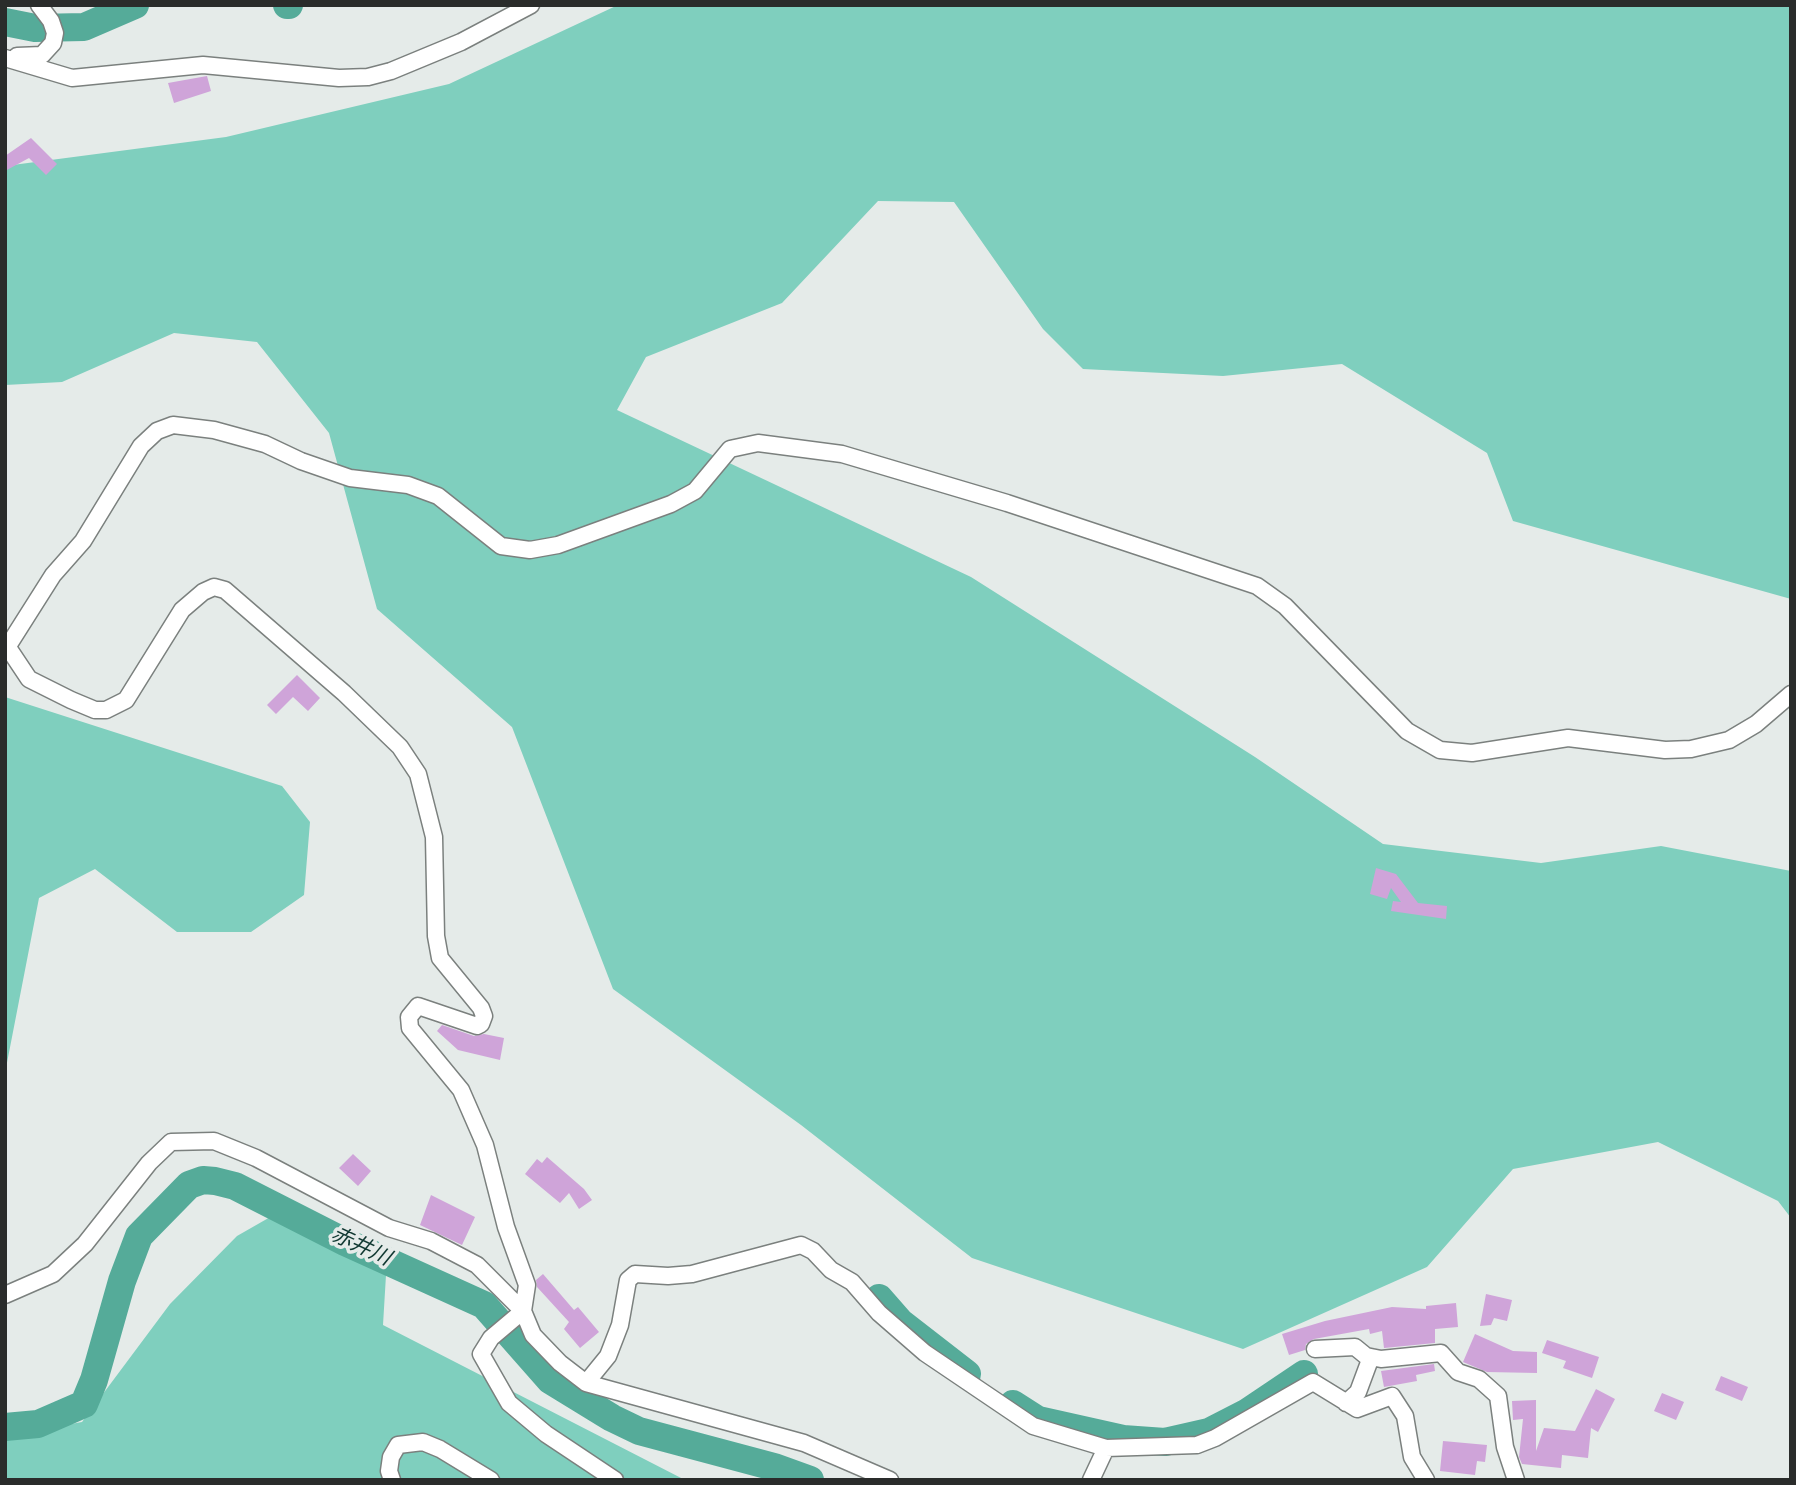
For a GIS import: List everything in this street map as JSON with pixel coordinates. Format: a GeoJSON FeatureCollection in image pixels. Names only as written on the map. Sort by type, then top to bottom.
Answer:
{"type":"FeatureCollection","features":[{"type":"Feature","properties":{"kind":"street"},"geometry":{"type":"LineString","coordinates":[[5,57],[42,55],[50,49],[55,33],[51,21],[39,5]]}},
{"type":"Feature","properties":{"kind":"street"},"geometry":{"type":"LineString","coordinates":[[5,57],[72,78],[203,65],[339,78],[368,77],[391,71],[461,42],[531,5]]}},
{"type":"Feature","properties":{"kind":"street"},"geometry":{"type":"LineString","coordinates":[[615,1480],[546,1434],[509,1403],[481,1354],[491,1338],[519,1315],[527,1284],[506,1227],[485,1145],[461,1090],[410,1028],[409,1017],[418,1006],[477,1026],[481,1024],[484,1016],[481,1008],[440,958],[436,936],[434,837],[418,774],[400,747],[344,693],[225,590],[214,587],[203,592],[182,610],[126,700],[106,710],[95,710],[71,701],[29,678],[6,644],[53,575],[83,541],[141,446],[157,431],[173,425],[214,430],[265,444],[349,478],[408,485],[438,496],[501,546],[530,550],[558,545],[671,505],[695,491],[730,449],[758,443],[842,454],[1007,503],[1256,586],[1285,606],[1407,731],[1440,750],[1472,753],[1568,738],[1665,750],[1691,749],[1738,735],[1756,724],[1791,694]]}},
{"type":"Feature","properties":{"kind":"street"},"geometry":{"type":"LineString","coordinates":[[5,1296],[53,1274],[85,1244],[149,1163],[171,1142],[214,1141],[256,1157],[389,1228],[431,1241],[477,1265],[533,1335],[560,1363],[586,1382],[804,1443],[890,1480]]}},
{"type":"Feature","properties":{"kind":"street"},"geometry":{"type":"LineString","coordinates":[[586,1382],[608,1356],[620,1325],[628,1280],[635,1274],[668,1276],[692,1273],[801,1245],[852,1282],[879,1312],[925,1353],[1033,1426],[1105,1448],[1197,1445],[1215,1438],[1313,1382],[1357,1409],[1392,1396],[1405,1416],[1412,1457],[1426,1480]]}},
{"type":"Feature","properties":{"kind":"street"},"geometry":{"type":"LineString","coordinates":[[1315,1349],[1355,1347],[1381,1360],[1441,1353],[1458,1372],[1490,1386],[1498,1396],[1504,1447],[1516,1480]]}},
{"type":"Feature","properties":{"kind":"street"},"geometry":{"type":"LineString","coordinates":[[1346,1402],[1358,1392],[1371,1357]]}},
{"type":"Feature","properties":{"kind":"street"},"geometry":{"type":"LineString","coordinates":[[393,1480],[389,1471],[391,1457],[398,1446],[423,1442],[440,1449],[491,1480]]}},
{"type":"Feature","properties":{"kind":"street"},"geometry":{"type":"LineString","coordinates":[[1091,1480],[1105,1448]]}},
{"type":"Feature","properties":{"kind":"green space"},"geometry":{"type":"Polygon","coordinates":[[[618,5],[1791,5],[1791,599],[1513,521],[1487,453],[1342,364],[1223,376],[1083,369],[1043,329],[954,202],[878,201],[782,303],[646,357],[617,410],[971,577],[1255,757],[1383,844],[1541,863],[1661,846],[1791,871],[1791,1218],[1778,1201],[1658,1142],[1513,1169],[1427,1267],[1243,1349],[972,1258],[801,1125],[613,989],[512,727],[377,609],[329,433],[257,342],[174,333],[62,382],[5,385],[5,166],[226,137],[449,84],[618,5]]]}},
{"type":"Feature","properties":{"kind":"green space"},"geometry":{"type":"Polygon","coordinates":[[[5,697],[282,786],[310,822],[304,895],[251,932],[177,932],[95,869],[39,898],[5,1073],[5,697]]]}},
{"type":"Feature","properties":{"kind":"green space"},"geometry":{"type":"Polygon","coordinates":[[[272,1216],[386,1275],[383,1325],[685,1480],[5,1480],[5,1436],[82,1422],[170,1304],[237,1236],[272,1216]]]}},
{"type":"Feature","properties":{"kind":"building"},"geometry":{"type":"Polygon","coordinates":[[[207,76],[211,91],[174,103],[168,83],[207,76]]]}},
{"type":"Feature","properties":{"kind":"building"},"geometry":{"type":"Polygon","coordinates":[[[31,138],[57,164],[46,175],[29,158],[5,171],[5,156],[31,138]]]}},
{"type":"Feature","properties":{"kind":"building"},"geometry":{"type":"Polygon","coordinates":[[[297,675],[320,698],[308,711],[293,697],[276,714],[267,705],[297,675]]]}},
{"type":"Feature","properties":{"kind":"building"},"geometry":{"type":"Polygon","coordinates":[[[1376,868],[1396,874],[1418,903],[1447,906],[1446,919],[1391,911],[1393,901],[1401,902],[1391,888],[1387,899],[1370,894],[1376,868]]]}},
{"type":"Feature","properties":{"kind":"building"},"geometry":{"type":"Polygon","coordinates":[[[442,1025],[474,1036],[484,1034],[504,1038],[500,1060],[458,1050],[437,1031],[442,1025]]]}},
{"type":"Feature","properties":{"kind":"building"},"geometry":{"type":"Polygon","coordinates":[[[353,1154],[371,1171],[358,1186],[339,1168],[353,1154]]]}},
{"type":"Feature","properties":{"kind":"building"},"geometry":{"type":"Polygon","coordinates":[[[547,1157],[584,1189],[592,1200],[579,1209],[569,1193],[560,1203],[525,1174],[537,1159],[542,1163],[547,1157]]]}},
{"type":"Feature","properties":{"kind":"building"},"geometry":{"type":"Polygon","coordinates":[[[431,1195],[475,1217],[462,1245],[420,1225],[431,1195]]]}},
{"type":"Feature","properties":{"kind":"building"},"geometry":{"type":"Polygon","coordinates":[[[543,1274],[574,1310],[578,1307],[599,1332],[580,1348],[564,1329],[569,1322],[537,1287],[536,1280],[543,1274]]]}},
{"type":"Feature","properties":{"kind":"building"},"geometry":{"type":"Polygon","coordinates":[[[1486,1294],[1512,1300],[1507,1321],[1494,1318],[1491,1325],[1480,1326],[1486,1294]]]}},
{"type":"Feature","properties":{"kind":"building"},"geometry":{"type":"Polygon","coordinates":[[[1456,1303],[1458,1327],[1435,1329],[1435,1343],[1384,1348],[1382,1331],[1370,1334],[1369,1329],[1314,1339],[1306,1344],[1305,1350],[1289,1355],[1282,1334],[1325,1321],[1392,1307],[1426,1309],[1426,1306],[1456,1303]]]}},
{"type":"Feature","properties":{"kind":"building"},"geometry":{"type":"Polygon","coordinates":[[[1475,1334],[1513,1351],[1537,1352],[1537,1373],[1487,1372],[1463,1362],[1475,1334]]]}},
{"type":"Feature","properties":{"kind":"building"},"geometry":{"type":"Polygon","coordinates":[[[1547,1340],[1599,1357],[1592,1378],[1563,1368],[1566,1361],[1542,1353],[1547,1340]]]}},
{"type":"Feature","properties":{"kind":"building"},"geometry":{"type":"Polygon","coordinates":[[[1434,1364],[1435,1371],[1416,1375],[1417,1381],[1384,1387],[1381,1371],[1434,1364]]]}},
{"type":"Feature","properties":{"kind":"building"},"geometry":{"type":"Polygon","coordinates":[[[1721,1376],[1748,1387],[1742,1401],[1715,1390],[1721,1376]]]}},
{"type":"Feature","properties":{"kind":"building"},"geometry":{"type":"Polygon","coordinates":[[[1596,1389],[1615,1399],[1598,1432],[1591,1428],[1588,1458],[1562,1455],[1561,1468],[1522,1464],[1519,1457],[1523,1419],[1513,1420],[1512,1401],[1536,1400],[1536,1451],[1544,1428],[1575,1431],[1596,1389]]]}},
{"type":"Feature","properties":{"kind":"building"},"geometry":{"type":"Polygon","coordinates":[[[1662,1393],[1684,1402],[1676,1420],[1654,1411],[1662,1393]]]}},
{"type":"Feature","properties":{"kind":"building"},"geometry":{"type":"Polygon","coordinates":[[[1443,1441],[1487,1445],[1485,1462],[1477,1461],[1475,1475],[1440,1471],[1443,1441]]]}},
{"type":"Feature","properties":{"kind":"waterway"},"geometry":{"type":"LineString","coordinates":[[5,22],[35,28],[84,27],[135,5]]}},
{"type":"Feature","properties":{"kind":"waterway","name":"赤井川"},"geometry":{"type":"LineString","coordinates":[[5,1427],[38,1424],[84,1404],[94,1380],[122,1281],[139,1236],[189,1185],[203,1180],[235,1186],[345,1242],[484,1305],[550,1380],[612,1418],[639,1431],[774,1467],[810,1480]]}},
{"type":"Feature","properties":{"kind":"waterway"},"geometry":{"type":"LineString","coordinates":[[879,1298],[900,1322],[967,1374]]}},
{"type":"Feature","properties":{"kind":"waterway"},"geometry":{"type":"LineString","coordinates":[[1013,1404],[1038,1420],[1123,1439],[1165,1442],[1209,1432],[1246,1413],[1304,1374]]}}]}
